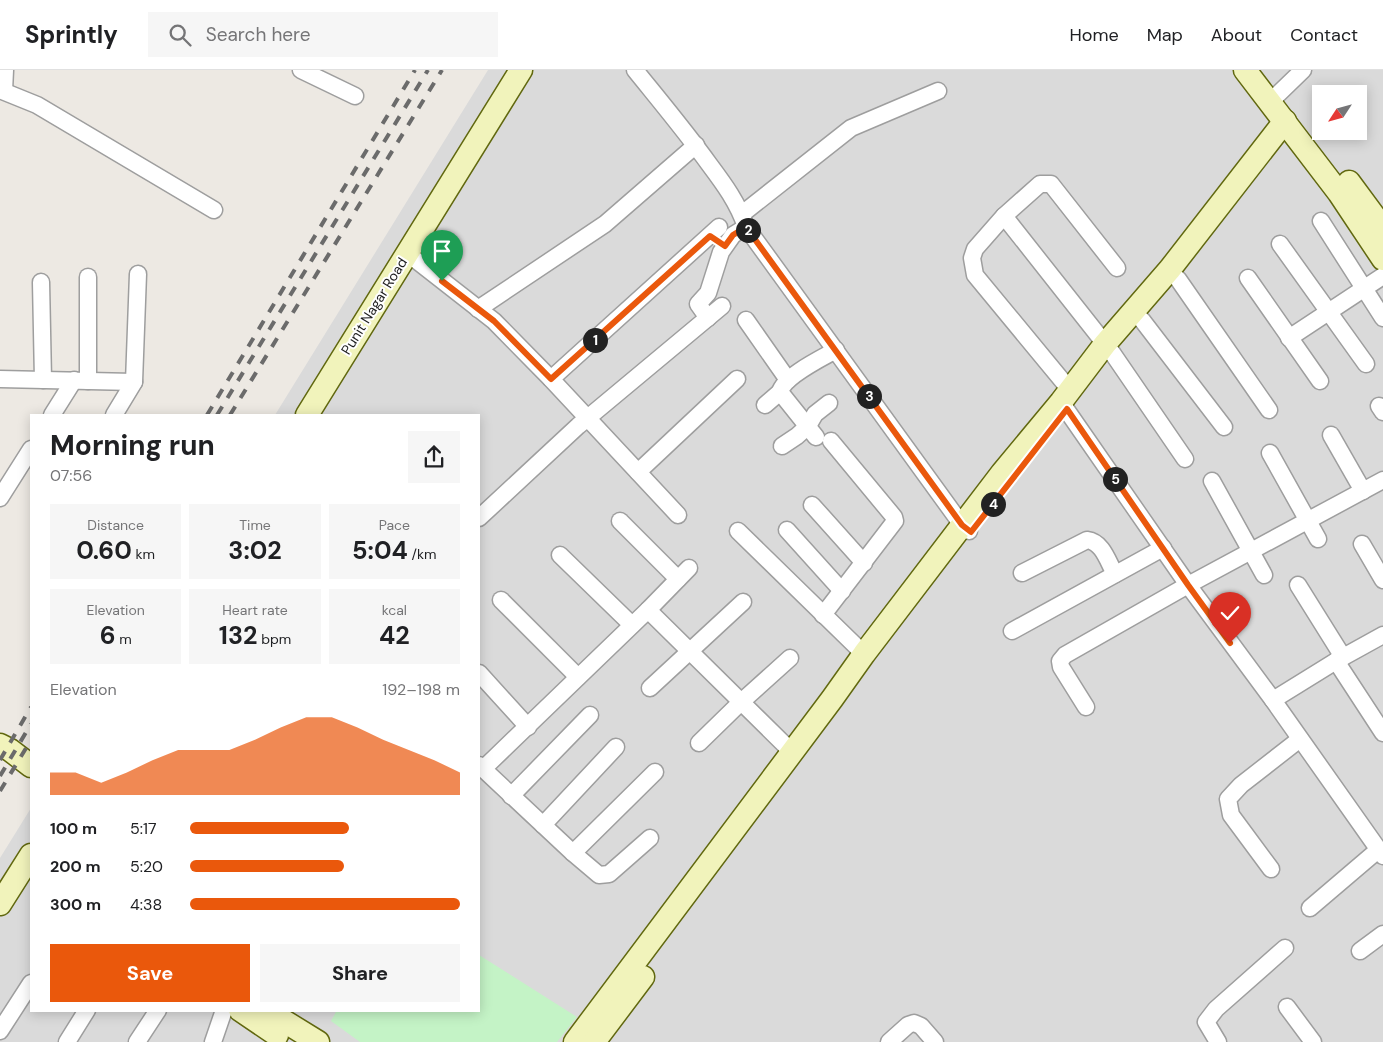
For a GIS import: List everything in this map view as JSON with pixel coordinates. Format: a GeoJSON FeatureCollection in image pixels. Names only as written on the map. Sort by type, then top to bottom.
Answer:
{"type":"FeatureCollection","features":[{"type":"Feature","properties":{"kind":"street"},"geometry":{"type":"LineString","coordinates":[[6,70],[2,91],[37,105],[214,210]]}},
{"type":"Feature","properties":{"kind":"street"},"geometry":{"type":"LineString","coordinates":[[301,70],[355,96]]}},
{"type":"Feature","properties":{"kind":"street","name":"Punit Nagar Road"},"geometry":{"type":"LineString","coordinates":[[308,414],[521,70]]}},
{"type":"Feature","properties":{"kind":"street"},"geometry":{"type":"LineString","coordinates":[[635,70],[696,145],[732,195],[744,220],[836,350],[967,528]]}},
{"type":"Feature","properties":{"kind":"street"},"geometry":{"type":"LineString","coordinates":[[1245,70],[1275,96],[1383,228]]}},
{"type":"Feature","properties":{"kind":"street"},"geometry":{"type":"LineString","coordinates":[[1264,70],[1290,127],[1339,193],[1383,259]]}},
{"type":"Feature","properties":{"kind":"street"},"geometry":{"type":"LineString","coordinates":[[1275,96],[1303,70]]}},
{"type":"Feature","properties":{"kind":"street"},"geometry":{"type":"LineString","coordinates":[[708,318],[698,304],[708,293],[721,252],[744,220],[851,128],[938,91]]}},
{"type":"Feature","properties":{"kind":"street"},"geometry":{"type":"LineString","coordinates":[[1109,349],[1142,320],[1178,279],[1290,127]]}},
{"type":"Feature","properties":{"kind":"street"},"geometry":{"type":"LineString","coordinates":[[574,1042],[864,654],[967,528],[1170,269],[1290,127]]}},
{"type":"Feature","properties":{"kind":"street"},"geometry":{"type":"LineString","coordinates":[[478,309],[605,224],[696,145]]}},
{"type":"Feature","properties":{"kind":"street"},"geometry":{"type":"LineString","coordinates":[[1118,268],[1051,184],[1040,184],[1004,216],[975,249],[972,258],[975,275],[1066,400],[1188,585],[1273,700],[1381,853],[1310,908]]}},
{"type":"Feature","properties":{"kind":"street"},"geometry":{"type":"LineString","coordinates":[[1004,216],[1109,349],[1185,459]]}},
{"type":"Feature","properties":{"kind":"street"},"geometry":{"type":"LineString","coordinates":[[1321,221],[1383,318]]}},
{"type":"Feature","properties":{"kind":"street"},"geometry":{"type":"LineString","coordinates":[[551,379],[715,232],[725,246]]}},
{"type":"Feature","properties":{"kind":"street"},"geometry":{"type":"LineString","coordinates":[[1280,244],[1366,364]]}},
{"type":"Feature","properties":{"kind":"street"},"geometry":{"type":"LineString","coordinates":[[407,253],[494,321],[678,515]]}},
{"type":"Feature","properties":{"kind":"street"},"geometry":{"type":"LineString","coordinates":[[115,414],[134,382],[138,274]]}},
{"type":"Feature","properties":{"kind":"street"},"geometry":{"type":"LineString","coordinates":[[1289,338],[1383,276]]}},
{"type":"Feature","properties":{"kind":"street"},"geometry":{"type":"LineString","coordinates":[[53,414],[81,381],[88,277]]}},
{"type":"Feature","properties":{"kind":"street"},"geometry":{"type":"LineString","coordinates":[[1248,278],[1320,381]]}},
{"type":"Feature","properties":{"kind":"street"},"geometry":{"type":"LineString","coordinates":[[1178,279],[1268,410]]}},
{"type":"Feature","properties":{"kind":"street"},"geometry":{"type":"LineString","coordinates":[[41,282],[43,380]]}},
{"type":"Feature","properties":{"kind":"street"},"geometry":{"type":"LineString","coordinates":[[480,517],[578,426],[722,306]]}},
{"type":"Feature","properties":{"kind":"street"},"geometry":{"type":"LineString","coordinates":[[746,320],[784,386],[818,435],[896,521],[823,615]]}},
{"type":"Feature","properties":{"kind":"street"},"geometry":{"type":"LineString","coordinates":[[1142,320],[1224,427]]}},
{"type":"Feature","properties":{"kind":"street"},"geometry":{"type":"LineString","coordinates":[[765,405],[784,386],[836,350]]}},
{"type":"Feature","properties":{"kind":"street"},"geometry":{"type":"LineString","coordinates":[[0,379],[134,382]]}},
{"type":"Feature","properties":{"kind":"street"},"geometry":{"type":"LineString","coordinates":[[638,472],[737,379]]}},
{"type":"Feature","properties":{"kind":"street"},"geometry":{"type":"LineString","coordinates":[[818,435],[816,414],[829,403]]}},
{"type":"Feature","properties":{"kind":"street"},"geometry":{"type":"LineString","coordinates":[[1331,434],[1363,491]]}},
{"type":"Feature","properties":{"kind":"street"},"geometry":{"type":"LineString","coordinates":[[782,446],[797,436],[818,435]]}},
{"type":"Feature","properties":{"kind":"street"},"geometry":{"type":"LineString","coordinates":[[0,498],[30,450]]}},
{"type":"Feature","properties":{"kind":"street"},"geometry":{"type":"LineString","coordinates":[[1270,453],[1318,539]]}},
{"type":"Feature","properties":{"kind":"street"},"geometry":{"type":"LineString","coordinates":[[1086,707],[1061,667],[1060,661],[1065,655],[1188,585],[1383,480]]}},
{"type":"Feature","properties":{"kind":"street"},"geometry":{"type":"LineString","coordinates":[[1212,481],[1264,575]]}},
{"type":"Feature","properties":{"kind":"street"},"geometry":{"type":"LineString","coordinates":[[812,504],[864,563]]}},
{"type":"Feature","properties":{"kind":"street"},"geometry":{"type":"LineString","coordinates":[[620,521],[684,573],[528,727],[481,767],[599,875],[609,874],[650,838]]}},
{"type":"Feature","properties":{"kind":"street"},"geometry":{"type":"LineString","coordinates":[[594,1042],[699,902],[967,528]]}},
{"type":"Feature","properties":{"kind":"street"},"geometry":{"type":"LineString","coordinates":[[787,530],[842,591]]}},
{"type":"Feature","properties":{"kind":"street"},"geometry":{"type":"LineString","coordinates":[[738,531],[864,654]]}},
{"type":"Feature","properties":{"kind":"street"},"geometry":{"type":"LineString","coordinates":[[1022,573],[1087,540],[1095,541],[1100,546],[1115,574]]}},
{"type":"Feature","properties":{"kind":"street"},"geometry":{"type":"LineString","coordinates":[[1362,544],[1383,580]]}},
{"type":"Feature","properties":{"kind":"street"},"geometry":{"type":"LineString","coordinates":[[1012,631],[1163,548]]}},
{"type":"Feature","properties":{"kind":"street"},"geometry":{"type":"LineString","coordinates":[[560,554],[632,625]]}},
{"type":"Feature","properties":{"kind":"street"},"geometry":{"type":"LineString","coordinates":[[1298,585],[1383,733]]}},
{"type":"Feature","properties":{"kind":"street"},"geometry":{"type":"LineString","coordinates":[[501,600],[578,677]]}},
{"type":"Feature","properties":{"kind":"street"},"geometry":{"type":"LineString","coordinates":[[650,688],[744,602]]}},
{"type":"Feature","properties":{"kind":"street"},"geometry":{"type":"LineString","coordinates":[[648,610],[740,703],[792,752]]}},
{"type":"Feature","properties":{"kind":"street"},"geometry":{"type":"LineString","coordinates":[[1273,700],[1339,659],[1383,636]]}},
{"type":"Feature","properties":{"kind":"street"},"geometry":{"type":"LineString","coordinates":[[699,743],[790,658]]}},
{"type":"Feature","properties":{"kind":"street"},"geometry":{"type":"LineString","coordinates":[[480,674],[528,727]]}},
{"type":"Feature","properties":{"kind":"street"},"geometry":{"type":"LineString","coordinates":[[511,796],[590,715]]}},
{"type":"Feature","properties":{"kind":"street"},"geometry":{"type":"LineString","coordinates":[[1271,869],[1231,815],[1228,799],[1242,785],[1300,739]]}},
{"type":"Feature","properties":{"kind":"street"},"geometry":{"type":"LineString","coordinates":[[0,745],[30,765]]}},
{"type":"Feature","properties":{"kind":"street"},"geometry":{"type":"LineString","coordinates":[[543,825],[616,747]]}},
{"type":"Feature","properties":{"kind":"street"},"geometry":{"type":"LineString","coordinates":[[573,853],[654,772]]}},
{"type":"Feature","properties":{"kind":"street"},"geometry":{"type":"LineString","coordinates":[[0,904],[29,864]]}},
{"type":"Feature","properties":{"kind":"street"},"geometry":{"type":"LineString","coordinates":[[1360,952],[1383,934]]}},
{"type":"Feature","properties":{"kind":"street"},"geometry":{"type":"LineString","coordinates":[[1218,1042],[1206,1022],[1216,1009],[1285,948]]}},
{"type":"Feature","properties":{"kind":"street"},"geometry":{"type":"LineString","coordinates":[[0,1030],[30,985]]}},
{"type":"Feature","properties":{"kind":"street"},"geometry":{"type":"LineString","coordinates":[[1287,1007],[1313,1042]]}},
{"type":"Feature","properties":{"kind":"street"},"geometry":{"type":"LineString","coordinates":[[67,1042],[86,1012]]}},
{"type":"Feature","properties":{"kind":"street"},"geometry":{"type":"LineString","coordinates":[[137,1042],[157,1012]]}},
{"type":"Feature","properties":{"kind":"street"},"geometry":{"type":"LineString","coordinates":[[213,1042],[223,1012]]}},
{"type":"Feature","properties":{"kind":"street"},"geometry":{"type":"LineString","coordinates":[[243,1012],[288,1042]]}},
{"type":"Feature","properties":{"kind":"street"},"geometry":{"type":"LineString","coordinates":[[269,1012],[318,1042]]}},
{"type":"Feature","properties":{"kind":"street"},"geometry":{"type":"LineString","coordinates":[[889,1042],[914,1023],[921,1026],[935,1042]]}},
{"type":"Feature","properties":{"kind":"shaded area"},"geometry":{"type":"Polygon","coordinates":[[[488,70],[1383,70],[1383,1042],[0,1042],[0,858],[30,810],[30,1012],[480,1012],[480,414],[276,414],[488,70]]]}},
{"type":"Feature","properties":{"kind":"green space"},"geometry":{"type":"Polygon","coordinates":[[[480,956],[577,1017],[557,1042],[360,1042],[331,1021],[336,1012],[480,1012],[480,956]]]}},
{"type":"Feature","properties":{"kind":"railway"},"geometry":{"type":"LineString","coordinates":[[208,414],[415,70]]}},
{"type":"Feature","properties":{"kind":"railway"},"geometry":{"type":"LineString","coordinates":[[218,414],[428,70]]}},
{"type":"Feature","properties":{"kind":"railway"},"geometry":{"type":"LineString","coordinates":[[231,414],[442,70]]}},
{"type":"Feature","properties":{"kind":"railway"},"geometry":{"type":"LineString","coordinates":[[0,760],[30,709]]}},
{"type":"Feature","properties":{"kind":"railway"},"geometry":{"type":"LineString","coordinates":[[0,776],[30,726]]}},
{"type":"Feature","properties":{"kind":"railway"},"geometry":{"type":"LineString","coordinates":[[0,791],[30,742]]}},
{"type":"Feature","properties":{"kind":"route"},"geometry":{"type":"LineString","coordinates":[[442,281],[494,321],[551,379],[710,236],[725,246],[733,235],[746,227],[962,525],[971,532],[1067,409],[1230,643]]}}]}
